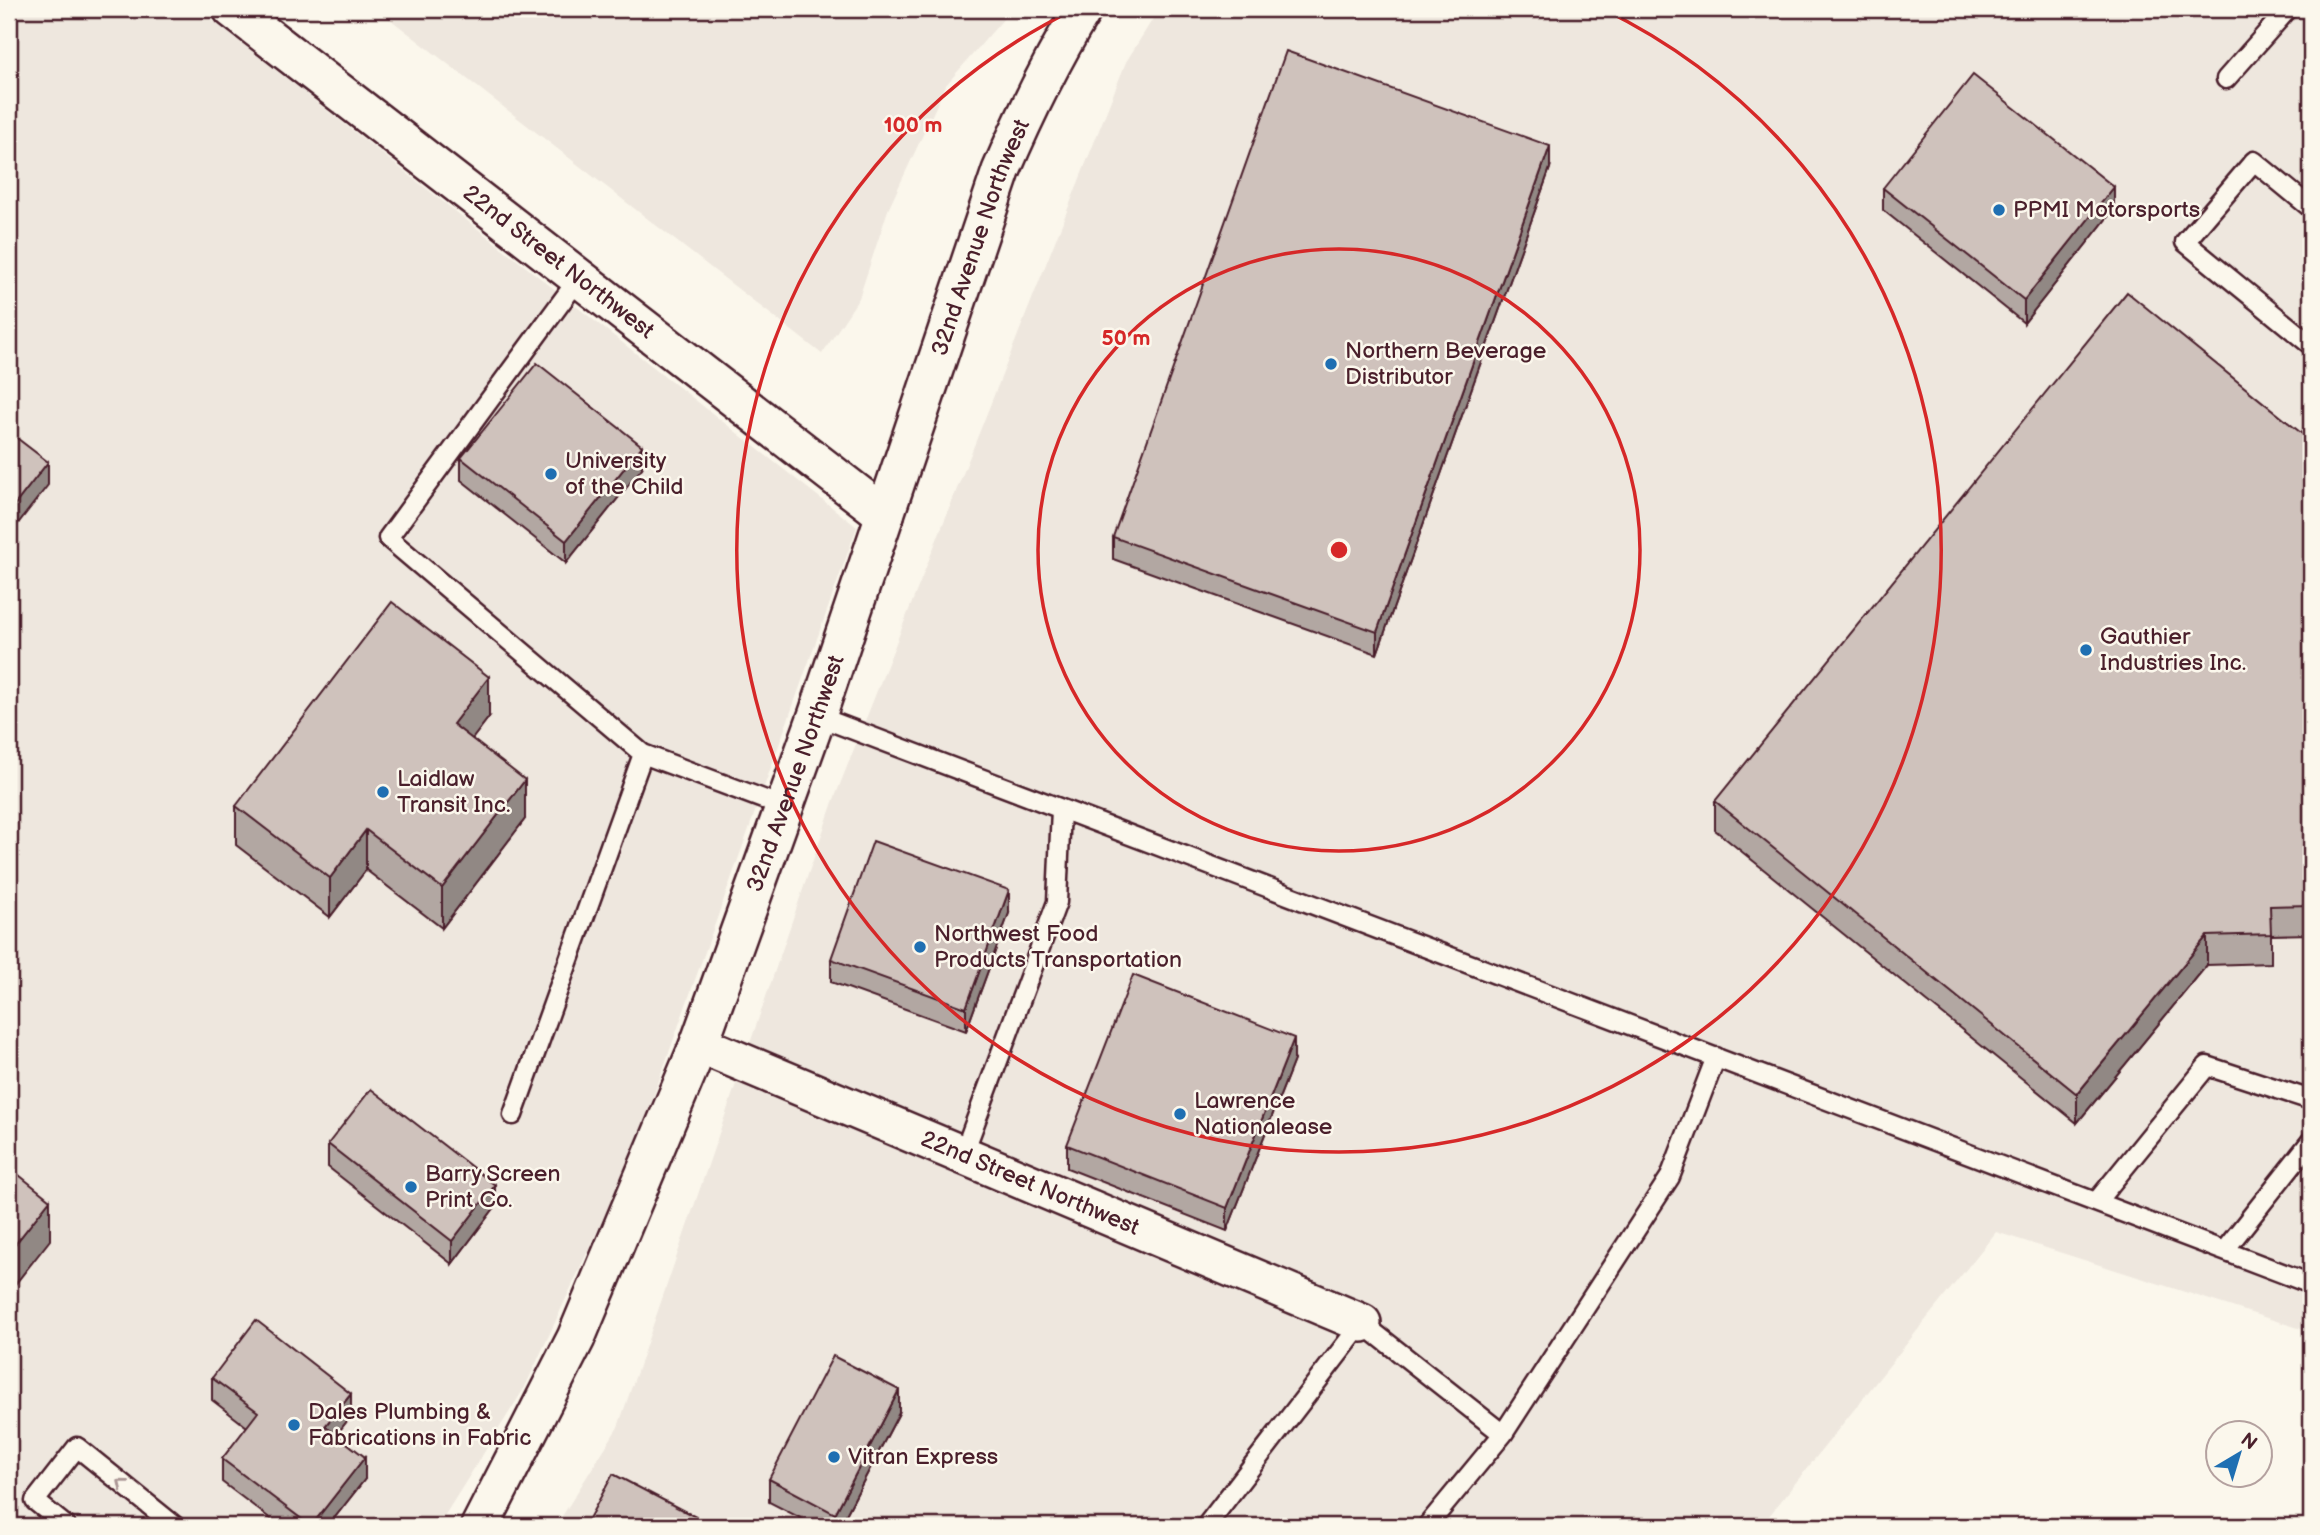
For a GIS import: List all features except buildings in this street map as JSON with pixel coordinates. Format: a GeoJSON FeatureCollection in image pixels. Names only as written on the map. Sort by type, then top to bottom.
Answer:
{"type":"FeatureCollection","features":[{"type":"Feature","properties":{"kind":"street","name":"22nd Street Northwest"},"geometry":{"type":"LineString","coordinates":[[232,9],[885,515]]}},
{"type":"Feature","properties":{"kind":"street","name":"32nd Avenue Northwest"},"geometry":{"type":"LineString","coordinates":[[480,1526],[576,1338],[699,1044],[817,716],[1001,171],[1028,108],[1061,44],[1083,9]]}},
{"type":"Feature","properties":{"kind":"street","name":"22nd Street Northwest"},"geometry":{"type":"LineString","coordinates":[[699,1044],[1362,1322]]}},
{"type":"Feature","properties":{"kind":"lane"},"geometry":{"type":"LineString","coordinates":[[2226,79],[2288,9]]}},
{"type":"Feature","properties":{"kind":"lane"},"geometry":{"type":"LineString","coordinates":[[2311,208],[2254,161],[2185,242],[2311,345]]}},
{"type":"Feature","properties":{"kind":"lane"},"geometry":{"type":"LineString","coordinates":[[579,278],[388,538],[643,754],[784,807]]}},
{"type":"Feature","properties":{"kind":"lane"},"geometry":{"type":"LineString","coordinates":[[817,716],[2311,1284]]}},
{"type":"Feature","properties":{"kind":"lane"},"geometry":{"type":"LineString","coordinates":[[513,1115],[643,754]]}},
{"type":"Feature","properties":{"kind":"lane"},"geometry":{"type":"LineString","coordinates":[[962,1155],[1056,902],[1061,808]]}},
{"type":"Feature","properties":{"kind":"lane"},"geometry":{"type":"LineString","coordinates":[[1427,1526],[1503,1434],[1670,1177],[1716,1057]]}},
{"type":"Feature","properties":{"kind":"lane"},"geometry":{"type":"LineString","coordinates":[[2097,1202],[2207,1066],[2311,1100]]}},
{"type":"Feature","properties":{"kind":"lane"},"geometry":{"type":"LineString","coordinates":[[2224,1251],[2311,1141]]}},
{"type":"Feature","properties":{"kind":"lane"},"geometry":{"type":"LineString","coordinates":[[1206,1526],[1362,1322],[1503,1434]]}},
{"type":"Feature","properties":{"kind":"lane"},"geometry":{"type":"LineString","coordinates":[[66,1526],[35,1501],[77,1447],[176,1526]]}},
{"type":"Feature","properties":{"kind":"shaded area"},"geometry":{"type":"Polygon","coordinates":[[[9,9],[198,9],[857,527],[632,1156],[525,1387],[438,1526],[9,1526],[9,9]]]}},
{"type":"Feature","properties":{"kind":"shaded area"},"geometry":{"type":"Polygon","coordinates":[[[377,9],[1012,9],[946,85],[888,210],[859,298],[822,354],[377,9]]]}},
{"type":"Feature","properties":{"kind":"shaded area"},"geometry":{"type":"Polygon","coordinates":[[[1159,9],[2311,9],[2311,1332],[1996,1232],[1761,1526],[556,1526],[618,1427],[833,802],[1126,62],[1159,9]]]}},
{"type":"Feature","properties":{"kind":"place","name":"PPMI Motorsports"},"geometry":{"type":"Point","coordinates":[1999,210]}},
{"type":"Feature","properties":{"kind":"place","name":"Northern Beverage Distributor"},"geometry":{"type":"Point","coordinates":[1331,364]}},
{"type":"Feature","properties":{"kind":"place","name":"University of the Child"},"geometry":{"type":"Point","coordinates":[551,474]}},
{"type":"Feature","properties":{"kind":"place","name":"Gauthier Industries Inc."},"geometry":{"type":"Point","coordinates":[2086,650]}},
{"type":"Feature","properties":{"kind":"place","name":"Laidlaw Transit Inc."},"geometry":{"type":"Point","coordinates":[383,792]}},
{"type":"Feature","properties":{"kind":"place","name":"Northwest Food Products Transportation"},"geometry":{"type":"Point","coordinates":[920,947]}},
{"type":"Feature","properties":{"kind":"place","name":"Lawrence Nationalease"},"geometry":{"type":"Point","coordinates":[1180,1114]}},
{"type":"Feature","properties":{"kind":"place","name":"Barry Screen Print Co."},"geometry":{"type":"Point","coordinates":[411,1187]}},
{"type":"Feature","properties":{"kind":"place","name":"Dales Plumbing & Fabrications in Fabric"},"geometry":{"type":"Point","coordinates":[294,1425]}},
{"type":"Feature","properties":{"kind":"place","name":"Vitran Express"},"geometry":{"type":"Point","coordinates":[834,1457]}}]}
